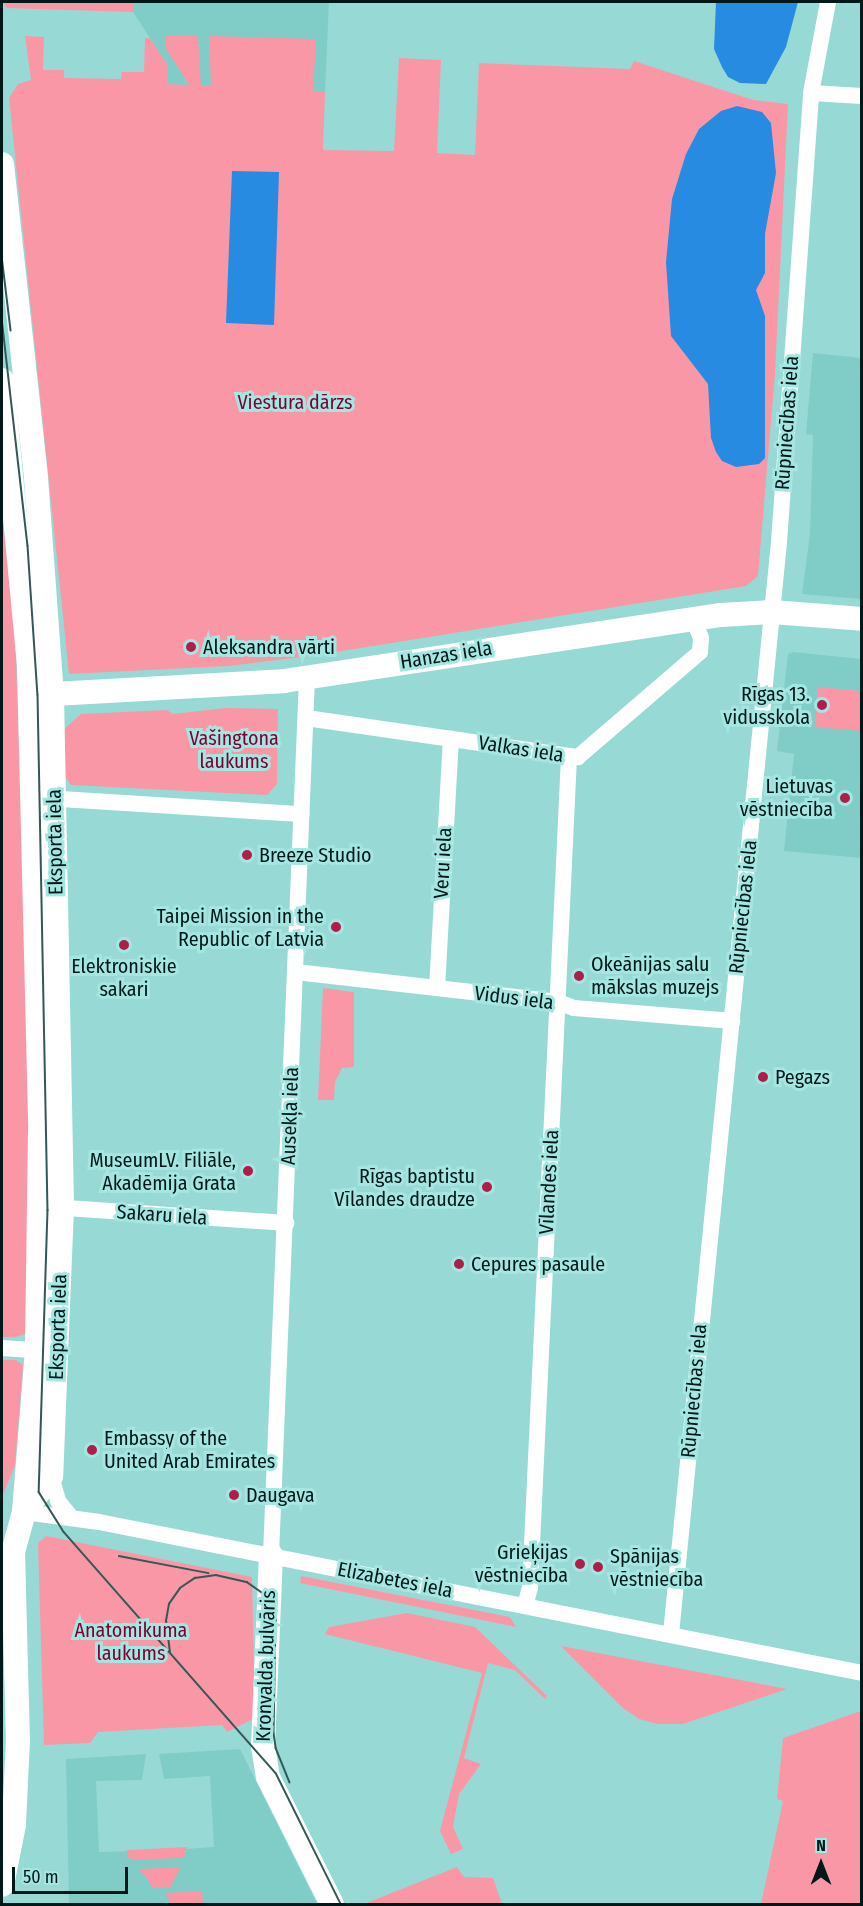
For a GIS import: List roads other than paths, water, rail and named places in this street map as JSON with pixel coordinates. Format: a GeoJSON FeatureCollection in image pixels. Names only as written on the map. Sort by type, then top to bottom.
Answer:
{"type":"FeatureCollection","features":[{"type":"Feature","properties":{"kind":"main road","name":"Eksporta iela"},"geometry":{"type":"LineString","coordinates":[[2,164],[35,468],[44,798],[51,1207],[48,1351],[51,1476],[24,1512]]}},
{"type":"Feature","properties":{"kind":"main road","name":"Eksporta iela"},"geometry":{"type":"LineString","coordinates":[[2,380],[20,544],[41,695]]}},
{"type":"Feature","properties":{"kind":"main road","name":"Hanzas iela"},"geometry":{"type":"LineString","coordinates":[[41,695],[307,677],[693,618],[772,612],[861,619]]}},
{"type":"Feature","properties":{"kind":"main road","name":"Eksporta iela"},"geometry":{"type":"LineString","coordinates":[[2,1885],[14,1825],[18,1739],[12,1580],[16,1534],[24,1512],[48,1351]]}},
{"type":"Feature","properties":{"kind":"main road","name":"Kronvalda bulvāris"},"geometry":{"type":"LineString","coordinates":[[271,1555],[263,1746],[268,1777],[332,1905]]}},
{"type":"Feature","properties":{"kind":"street","name":"Rūpniecības iela"},"geometry":{"type":"LineString","coordinates":[[671,1634],[772,612],[811,93],[828,2]]}},
{"type":"Feature","properties":{"kind":"street"},"geometry":{"type":"LineString","coordinates":[[811,93],[861,96]]}},
{"type":"Feature","properties":{"kind":"street","name":"Valkas iela"},"geometry":{"type":"LineString","coordinates":[[306,718],[569,757],[588,752],[699,652],[700,638],[693,618]]}},
{"type":"Feature","properties":{"kind":"street","name":"Ausekļa iela"},"geometry":{"type":"LineString","coordinates":[[271,1555],[307,677]]}},
{"type":"Feature","properties":{"kind":"street","name":"Veru iela"},"geometry":{"type":"LineString","coordinates":[[437,988],[451,738]]}},
{"type":"Feature","properties":{"kind":"street","name":"Vīlandes iela"},"geometry":{"type":"LineString","coordinates":[[525,1606],[530,1587],[569,757]]}},
{"type":"Feature","properties":{"kind":"street"},"geometry":{"type":"LineString","coordinates":[[44,798],[302,814]]}},
{"type":"Feature","properties":{"kind":"street","name":"Vidus iela"},"geometry":{"type":"LineString","coordinates":[[296,972],[558,1002],[574,1008],[732,1021]]}},
{"type":"Feature","properties":{"kind":"street","name":"Sakaru iela"},"geometry":{"type":"LineString","coordinates":[[51,1207],[286,1223]]}},
{"type":"Feature","properties":{"kind":"street"},"geometry":{"type":"LineString","coordinates":[[2,1348],[48,1351]]}},
{"type":"Feature","properties":{"kind":"street"},"geometry":{"type":"LineString","coordinates":[[51,1476],[58,1501],[70,1516]]}},
{"type":"Feature","properties":{"kind":"street","name":"Elizabetes iela"},"geometry":{"type":"LineString","coordinates":[[24,1512],[70,1516],[861,1673]]}},
{"type":"Feature","properties":{"kind":"water"},"geometry":{"type":"Polygon","coordinates":[[[716,2],[798,2],[786,47],[766,84],[740,83],[728,77],[714,49],[716,2]]]}},
{"type":"Feature","properties":{"kind":"water"},"geometry":{"type":"Polygon","coordinates":[[[737,106],[762,112],[771,123],[776,173],[765,234],[765,273],[756,290],[765,316],[765,458],[759,464],[736,467],[722,461],[711,438],[708,384],[671,336],[666,262],[672,199],[686,154],[699,129],[721,111],[737,106]]]}},
{"type":"Feature","properties":{"kind":"water"},"geometry":{"type":"Polygon","coordinates":[[[232,171],[279,172],[274,325],[226,323],[232,171]]]}},
{"type":"Feature","properties":{"kind":"tram line"},"geometry":{"type":"LineString","coordinates":[[2,256],[11,330]]}},
{"type":"Feature","properties":{"kind":"tram line"},"geometry":{"type":"LineString","coordinates":[[2,318],[28,546],[38,695],[48,1210],[39,1492],[64,1532],[276,1773],[341,1904]]}},
{"type":"Feature","properties":{"kind":"tram line"},"geometry":{"type":"LineString","coordinates":[[119,1556],[208,1573]]}},
{"type":"Feature","properties":{"kind":"tram line"},"geometry":{"type":"LineString","coordinates":[[170,1653],[166,1621],[169,1604],[180,1588],[195,1578],[216,1575],[247,1582],[263,1593],[276,1620],[274,1733],[276,1748],[290,1782]]}},
{"type":"Feature","properties":{"kind":"place","name":"Aleksandra vārti"},"geometry":{"type":"Point","coordinates":[191,647]}},
{"type":"Feature","properties":{"kind":"place","name":"Rīgas 13. vidusskola"},"geometry":{"type":"Point","coordinates":[822,705]}},
{"type":"Feature","properties":{"kind":"place","name":"Lietuvas vēstniecība"},"geometry":{"type":"Point","coordinates":[845,798]}},
{"type":"Feature","properties":{"kind":"place","name":"Breeze Studio"},"geometry":{"type":"Point","coordinates":[247,855]}},
{"type":"Feature","properties":{"kind":"place","name":"Taipei Mission in the Republic of Latvia"},"geometry":{"type":"Point","coordinates":[336,927]}},
{"type":"Feature","properties":{"kind":"place","name":"Elektroniskie sakari"},"geometry":{"type":"Point","coordinates":[124,945]}},
{"type":"Feature","properties":{"kind":"place","name":"Okeānijas salu mākslas muzejs"},"geometry":{"type":"Point","coordinates":[579,976]}},
{"type":"Feature","properties":{"kind":"place","name":"Pegazs"},"geometry":{"type":"Point","coordinates":[763,1077]}},
{"type":"Feature","properties":{"kind":"place","name":"MuseumLV. Filiāle, Akadēmija Grata"},"geometry":{"type":"Point","coordinates":[248,1171]}},
{"type":"Feature","properties":{"kind":"place","name":"Rīgas baptistu Vīlandes draudze"},"geometry":{"type":"Point","coordinates":[487,1187]}},
{"type":"Feature","properties":{"kind":"place","name":"Cepures pasaule"},"geometry":{"type":"Point","coordinates":[459,1264]}},
{"type":"Feature","properties":{"kind":"place","name":"Embassy of the United Arab Emirates"},"geometry":{"type":"Point","coordinates":[92,1450]}},
{"type":"Feature","properties":{"kind":"place","name":"Daugava"},"geometry":{"type":"Point","coordinates":[234,1495]}},
{"type":"Feature","properties":{"kind":"place","name":"Grieķijas vēstniecība"},"geometry":{"type":"Point","coordinates":[580,1564]}},
{"type":"Feature","properties":{"kind":"place","name":"Spānijas vēstniecība"},"geometry":{"type":"Point","coordinates":[598,1567]}},
{"type":"Feature","properties":{"kind":"park label","name":"Viestura dārzs"},"geometry":{"type":"Point","coordinates":[295,402]}},
{"type":"Feature","properties":{"kind":"park label","name":"Vašingtona laukums"},"geometry":{"type":"Point","coordinates":[234,750]}},
{"type":"Feature","properties":{"kind":"park label","name":"Anatomikuma laukums"},"geometry":{"type":"Point","coordinates":[131,1642]}}]}
